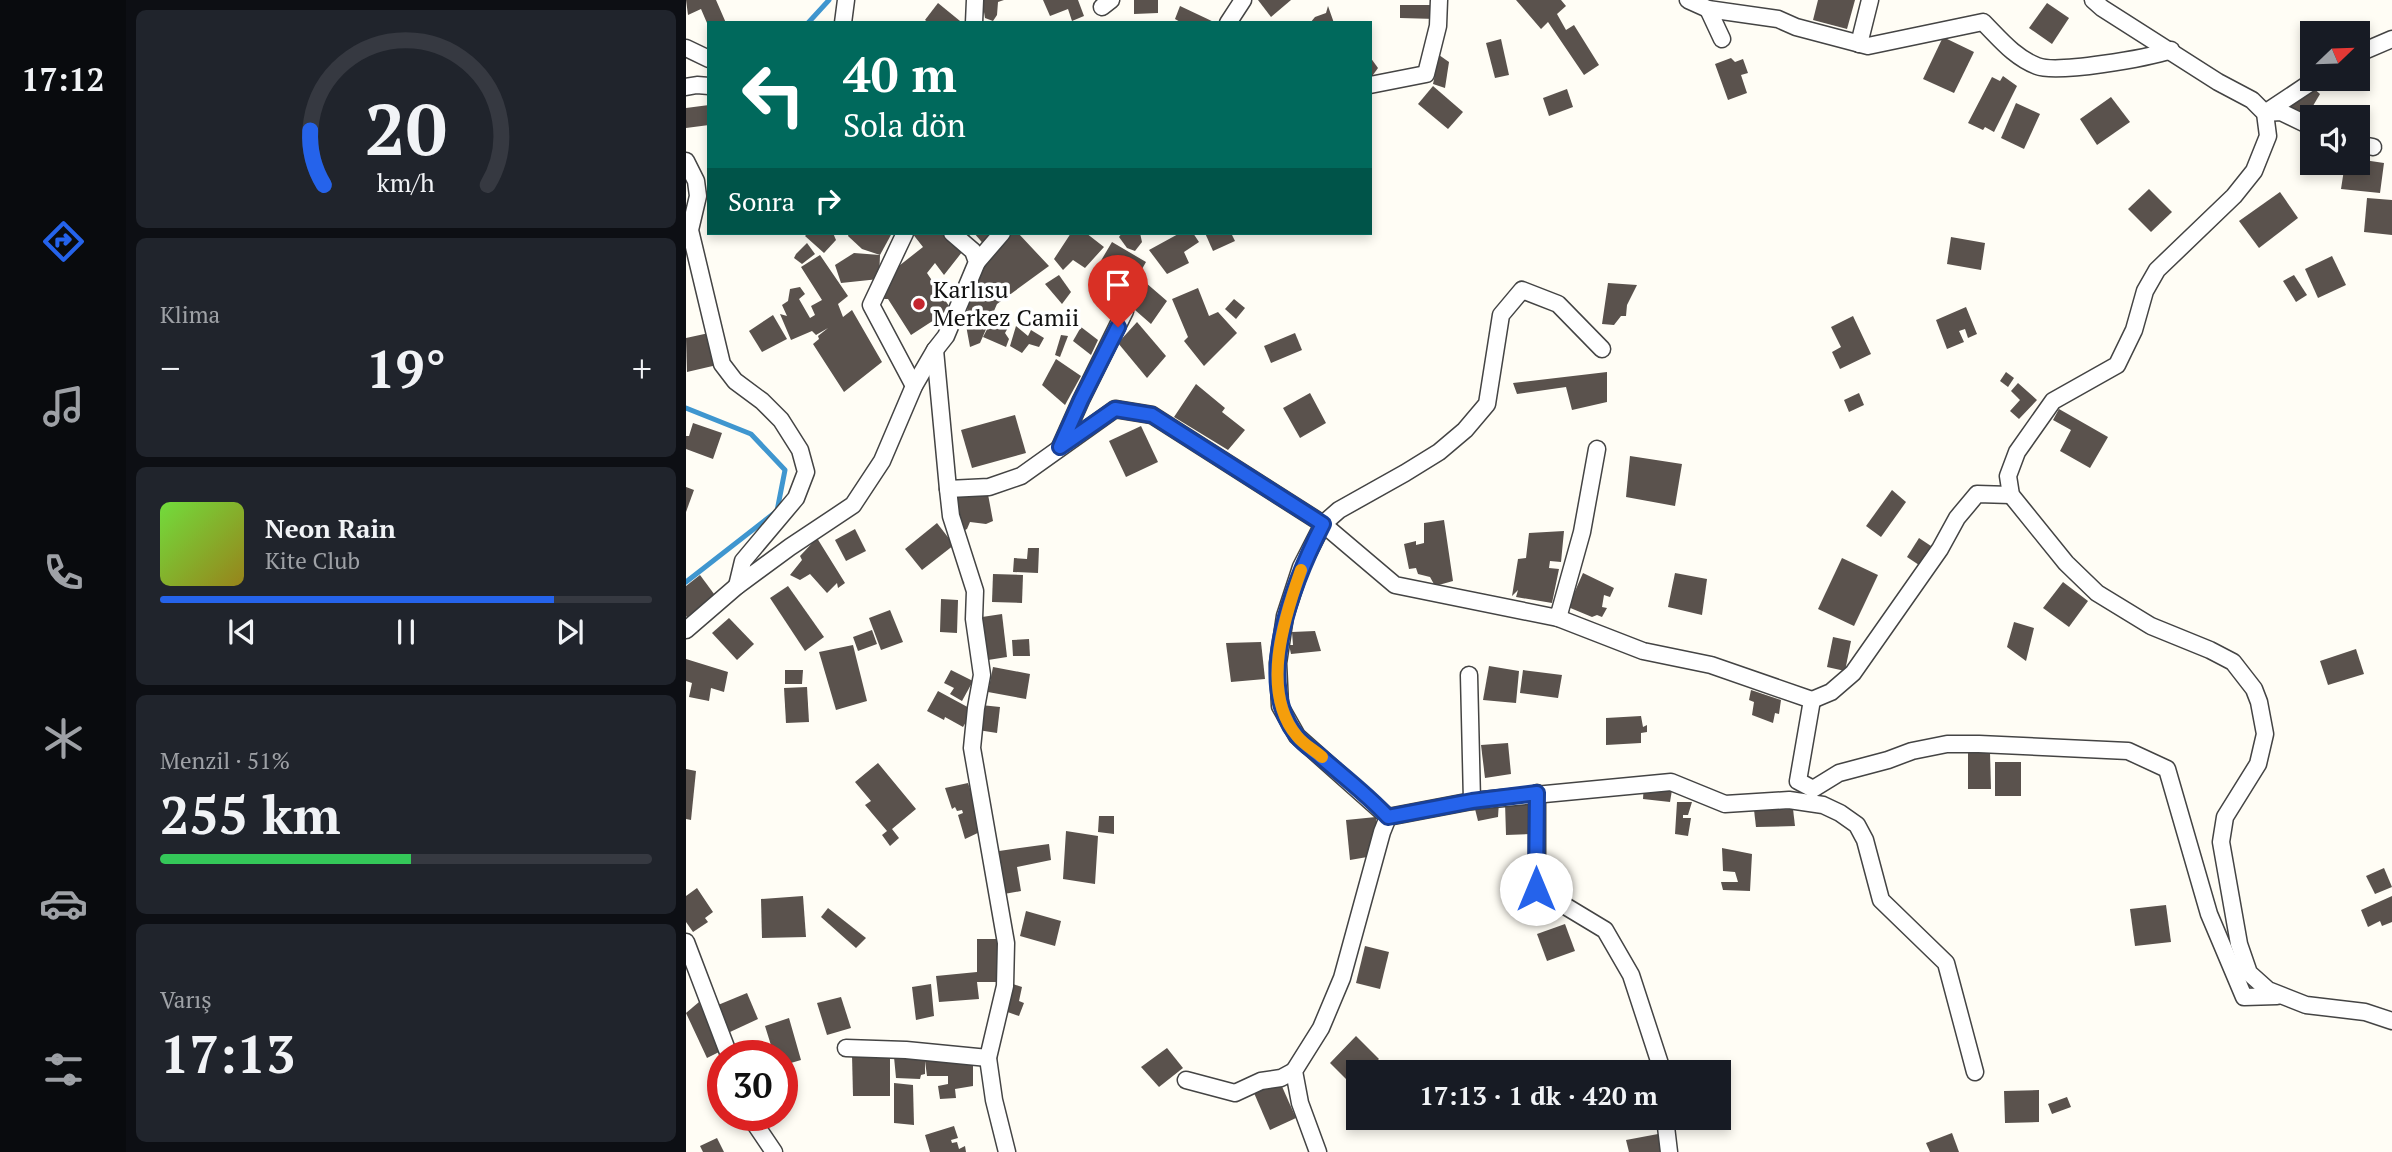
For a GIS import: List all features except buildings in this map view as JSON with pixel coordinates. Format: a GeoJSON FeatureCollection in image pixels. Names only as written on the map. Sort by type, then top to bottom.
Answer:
{"type":"FeatureCollection","features":[{"type":"Feature","properties":{"kind":"street"},"geometry":{"type":"LineString","coordinates":[[843,21],[846,0]]}},
{"type":"Feature","properties":{"kind":"street"},"geometry":{"type":"LineString","coordinates":[[974,21],[975,0]]}},
{"type":"Feature","properties":{"kind":"street"},"geometry":{"type":"LineString","coordinates":[[1229,21],[1243,0]]}},
{"type":"Feature","properties":{"kind":"street"},"geometry":{"type":"LineString","coordinates":[[1372,85],[1426,75],[1438,26],[1439,0]]}},
{"type":"Feature","properties":{"kind":"street"},"geometry":{"type":"LineString","coordinates":[[1688,0],[1708,9],[1777,19],[1796,27],[1868,46],[1983,22],[2012,53],[2039,68],[2073,67],[2148,58],[2171,51]]}},
{"type":"Feature","properties":{"kind":"street"},"geometry":{"type":"LineString","coordinates":[[1859,44],[1870,0]]}},
{"type":"Feature","properties":{"kind":"street"},"geometry":{"type":"LineString","coordinates":[[2093,0],[2218,82],[2252,100],[2265,113],[2268,136],[2254,171],[2212,219],[2157,270],[2145,291],[2134,330],[2116,365],[2053,401],[2017,452],[2008,476],[2011,495],[2066,563],[2097,593],[2151,626],[2233,662],[2254,689],[2265,734],[2258,764],[2225,817],[2221,842],[2239,944],[2249,973],[2268,990],[2306,1005],[2365,1012],[2392,1021]]}},
{"type":"Feature","properties":{"kind":"street"},"geometry":{"type":"LineString","coordinates":[[1708,9],[1722,39]]}},
{"type":"Feature","properties":{"kind":"street"},"geometry":{"type":"LineString","coordinates":[[2370,48],[2392,39]]}},
{"type":"Feature","properties":{"kind":"street"},"geometry":{"type":"LineString","coordinates":[[686,48],[707,58]]}},
{"type":"Feature","properties":{"kind":"street"},"geometry":{"type":"LineString","coordinates":[[686,87],[707,86]]}},
{"type":"Feature","properties":{"kind":"street"},"geometry":{"type":"LineString","coordinates":[[2265,113],[2300,90]]}},
{"type":"Feature","properties":{"kind":"street"},"geometry":{"type":"LineString","coordinates":[[2265,113],[2281,112],[2300,121]]}},
{"type":"Feature","properties":{"kind":"street"},"geometry":{"type":"LineString","coordinates":[[686,161],[696,181],[698,196],[690,230],[722,364],[735,381],[762,401],[781,420],[800,450],[806,472],[796,498],[743,561],[737,586]]}},
{"type":"Feature","properties":{"kind":"street"},"geometry":{"type":"LineString","coordinates":[[904,235],[871,305],[914,386]]}},
{"type":"Feature","properties":{"kind":"street"},"geometry":{"type":"LineString","coordinates":[[954,235],[973,251],[977,262]]}},
{"type":"Feature","properties":{"kind":"street"},"geometry":{"type":"LineString","coordinates":[[686,630],[737,586],[853,505],[882,461],[914,386],[935,349],[946,336],[977,262],[1000,235]]}},
{"type":"Feature","properties":{"kind":"street"},"geometry":{"type":"LineString","coordinates":[[1388,817],[1297,736],[1280,706],[1278,663],[1285,616],[1301,567],[1323,524],[1339,510],[1439,452],[1465,430],[1487,404],[1501,315],[1522,290],[1558,303],[1602,349]]}},
{"type":"Feature","properties":{"kind":"street"},"geometry":{"type":"LineString","coordinates":[[1060,447],[1125,311]]}},
{"type":"Feature","properties":{"kind":"street"},"geometry":{"type":"LineString","coordinates":[[935,349],[951,516],[975,591],[974,619],[982,675],[972,748],[1006,943],[1005,986],[988,1058],[994,1100],[1007,1152]]}},
{"type":"Feature","properties":{"kind":"street"},"geometry":{"type":"LineString","coordinates":[[948,489],[989,487],[1021,476],[1115,409],[1152,415],[1323,524],[1395,585],[1558,618],[1643,651],[1711,665],[1812,701],[1831,692],[1853,673],[1940,549],[1957,518],[1977,494],[2011,495]]}},
{"type":"Feature","properties":{"kind":"street"},"geometry":{"type":"LineString","coordinates":[[1558,618],[1582,532],[1597,449]]}},
{"type":"Feature","properties":{"kind":"street"},"geometry":{"type":"LineString","coordinates":[[1469,675],[1472,801]]}},
{"type":"Feature","properties":{"kind":"street"},"geometry":{"type":"LineString","coordinates":[[1812,701],[1798,781],[1813,789],[1839,774],[1912,751],[1947,744],[2128,751],[2167,769],[2208,914],[2244,997],[2284,996]]}},
{"type":"Feature","properties":{"kind":"street"},"geometry":{"type":"LineString","coordinates":[[1388,817],[1472,801],[1671,782],[1725,804],[1788,800],[1823,805],[1857,825],[1865,840],[1881,900],[1946,962],[1975,1072]]}},
{"type":"Feature","properties":{"kind":"street"},"geometry":{"type":"LineString","coordinates":[[1537,793],[1536,889],[1605,930],[1631,975],[1659,1060]]}},
{"type":"Feature","properties":{"kind":"street"},"geometry":{"type":"LineString","coordinates":[[1186,1080],[1235,1093],[1261,1081],[1280,1078],[1294,1071],[1321,1028],[1342,978],[1388,817]]}},
{"type":"Feature","properties":{"kind":"street"},"geometry":{"type":"LineString","coordinates":[[686,942],[723,1040]]}},
{"type":"Feature","properties":{"kind":"street"},"geometry":{"type":"LineString","coordinates":[[846,1048],[906,1050],[988,1058]]}},
{"type":"Feature","properties":{"kind":"street"},"geometry":{"type":"LineString","coordinates":[[1294,1071],[1300,1103],[1318,1152]]}},
{"type":"Feature","properties":{"kind":"street"},"geometry":{"type":"LineString","coordinates":[[1666,1130],[1669,1152]]}},
{"type":"Feature","properties":{"kind":"street"},"geometry":{"type":"LineString","coordinates":[[760,1131],[774,1152]]}},
{"type":"Feature","properties":{"kind":"waterway"},"geometry":{"type":"LineString","coordinates":[[810,21],[829,0]]}},
{"type":"Feature","properties":{"kind":"waterway"},"geometry":{"type":"LineString","coordinates":[[686,408],[751,434],[785,470],[777,511],[686,582]]}},
{"type":"Feature","properties":{"kind":"slow traffic"},"geometry":{"type":"LineString","coordinates":[[1301,570],[1285,616],[1278,663],[1280,706],[1297,736],[1322,757]]}},
{"type":"Feature","properties":{"kind":"place","name":"Karlısu Merkez Camii"},"geometry":{"type":"Point","coordinates":[919,304]}},
{"type":"Feature","properties":{"kind":"route"},"geometry":{"type":"LineString","coordinates":[[1118,327],[1060,447],[1115,409],[1152,415],[1323,524],[1301,567],[1285,616],[1278,663],[1280,706],[1297,736],[1388,817],[1472,801],[1537,793],[1536,889]]}}]}
